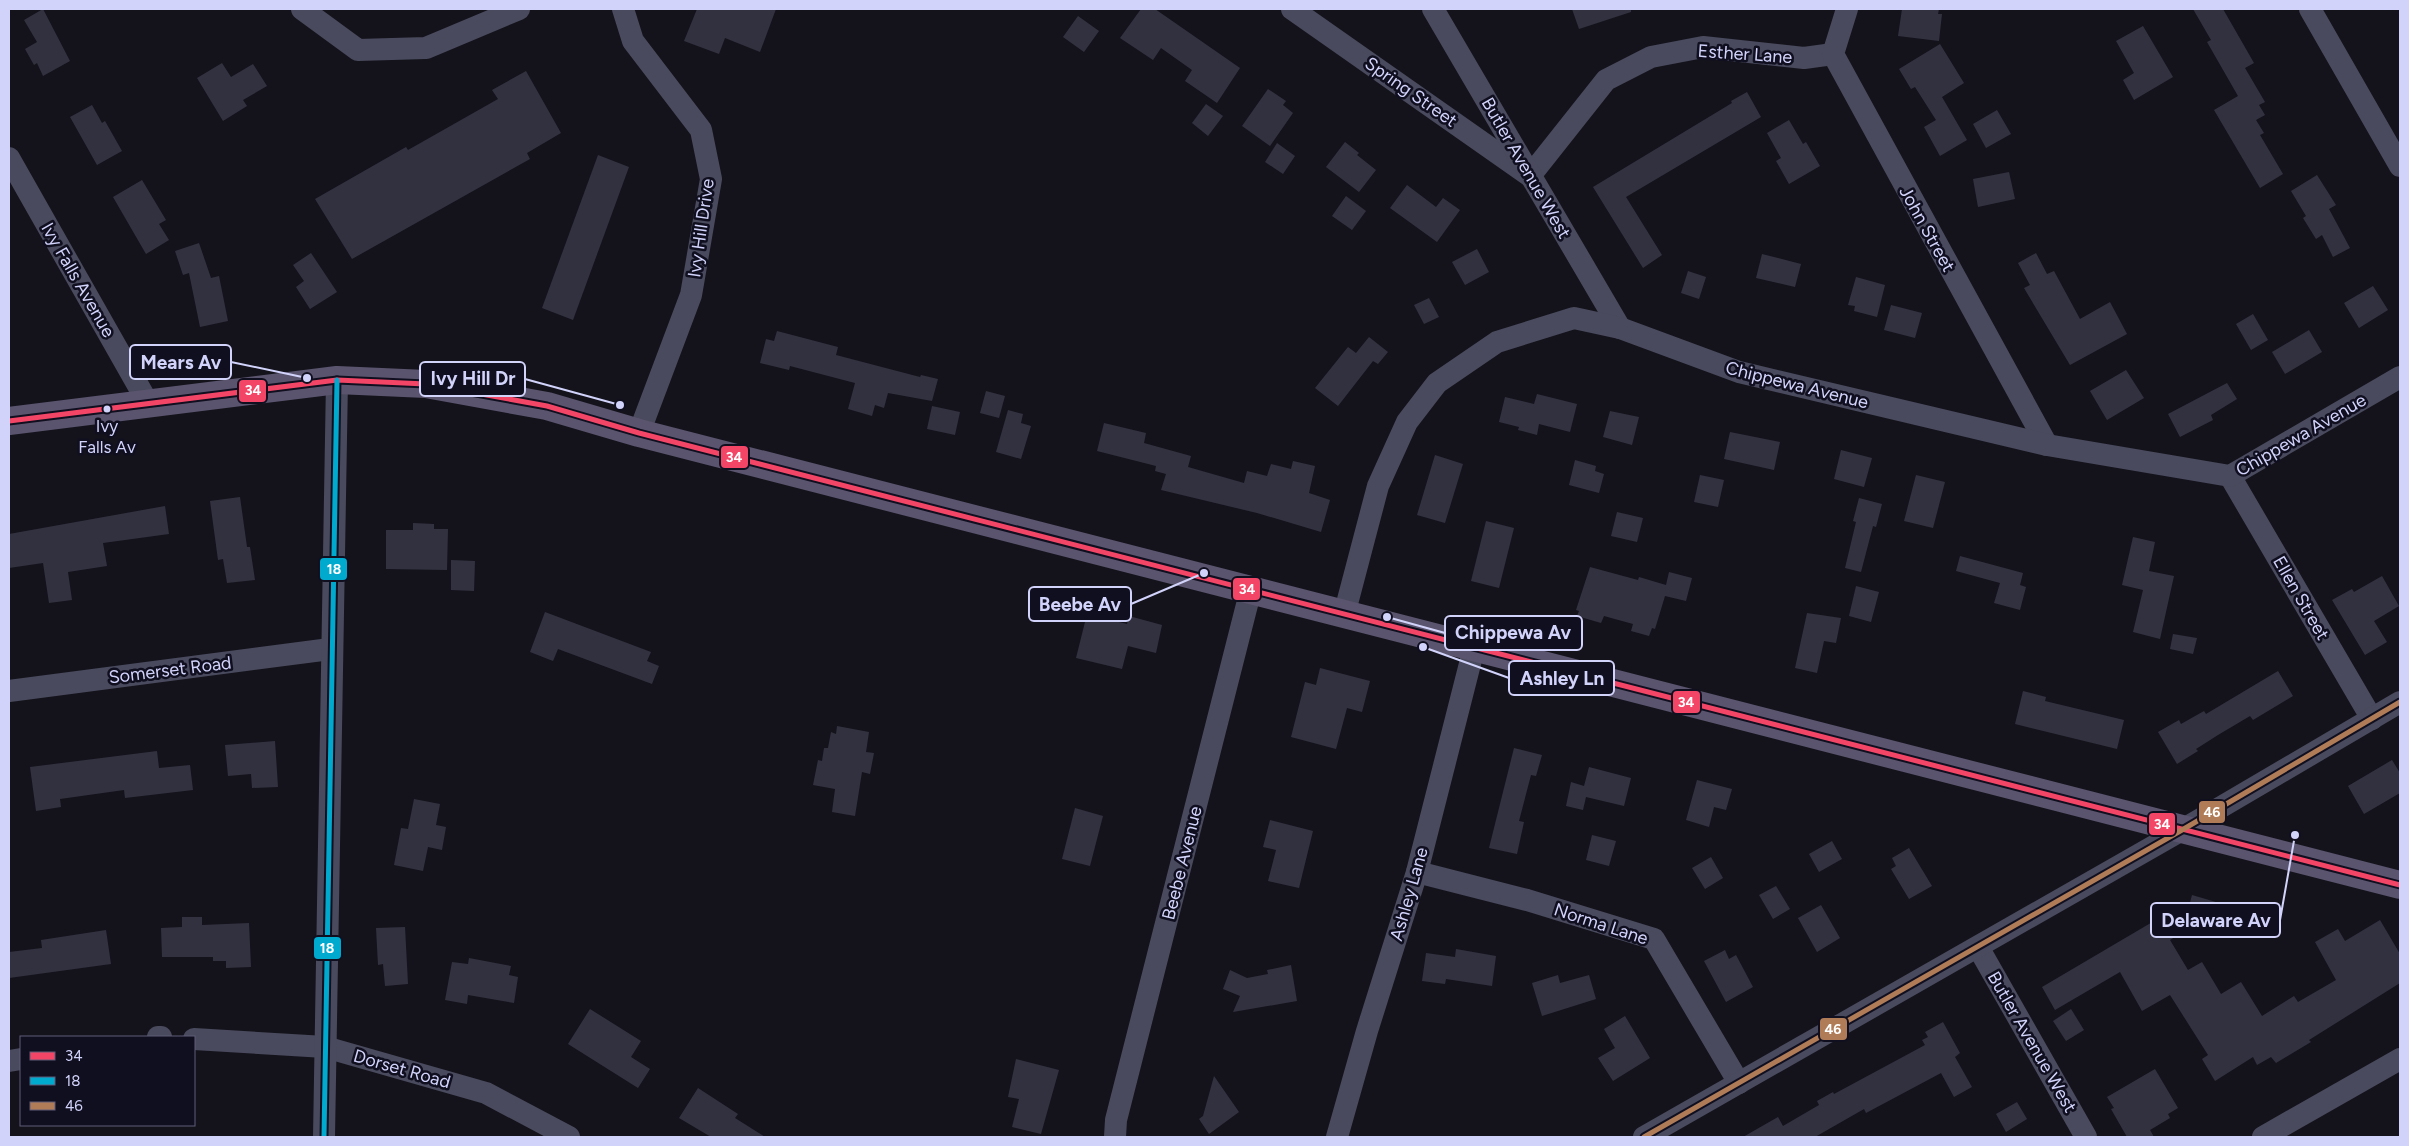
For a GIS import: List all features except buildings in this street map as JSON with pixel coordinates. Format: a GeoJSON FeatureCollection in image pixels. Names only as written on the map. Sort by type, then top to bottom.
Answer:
{"type":"FeatureCollection","features":[{"type":"Feature","properties":{"kind":"main road"},"geometry":{"type":"LineString","coordinates":[[9,421],[148,402],[337,380],[426,384],[547,406],[638,434],[1251,589],[1344,615],[2400,885]]}},
{"type":"Feature","properties":{"kind":"street"},"geometry":{"type":"LineString","coordinates":[[302,9],[358,50],[426,48],[519,9]]}},
{"type":"Feature","properties":{"kind":"street","name":"Ivy Hill Drive"},"geometry":{"type":"LineString","coordinates":[[623,9],[633,41],[701,130],[712,179],[691,295],[638,434]]}},
{"type":"Feature","properties":{"kind":"street","name":"Spring Street"},"geometry":{"type":"LineString","coordinates":[[1292,9],[1530,176]]}},
{"type":"Feature","properties":{"kind":"street","name":"Butler Avenue West"},"geometry":{"type":"LineString","coordinates":[[1433,9],[1620,328]]}},
{"type":"Feature","properties":{"kind":"street"},"geometry":{"type":"LineString","coordinates":[[1833,54],[1847,9]]}},
{"type":"Feature","properties":{"kind":"street"},"geometry":{"type":"LineString","coordinates":[[2310,9],[2400,166]]}},
{"type":"Feature","properties":{"kind":"street","name":"Esther Lane"},"geometry":{"type":"LineString","coordinates":[[1530,176],[1606,80],[1651,57],[1703,48],[1804,58],[1833,54]]}},
{"type":"Feature","properties":{"kind":"street","name":"John Street"},"geometry":{"type":"LineString","coordinates":[[1833,54],[2047,445]]}},
{"type":"Feature","properties":{"kind":"street","name":"Ivy Falls Avenue"},"geometry":{"type":"LineString","coordinates":[[9,158],[148,402]]}},
{"type":"Feature","properties":{"kind":"street","name":"Chippewa Avenue"},"geometry":{"type":"LineString","coordinates":[[1344,615],[1378,486],[1407,422],[1437,383],[1497,342],[1574,318],[1620,328],[1738,372],[2047,445],[2230,476],[2400,377]]}},
{"type":"Feature","properties":{"kind":"street"},"geometry":{"type":"LineString","coordinates":[[324,1137],[330,649],[337,380]]}},
{"type":"Feature","properties":{"kind":"street","name":"Ellen Street"},"geometry":{"type":"LineString","coordinates":[[2230,476],[2372,719]]}},
{"type":"Feature","properties":{"kind":"street","name":"Beebe Avenue"},"geometry":{"type":"LineString","coordinates":[[1115,1137],[1116,1120],[1251,589]]}},
{"type":"Feature","properties":{"kind":"street","name":"Ashley Lane"},"geometry":{"type":"LineString","coordinates":[[1337,1137],[1367,1031],[1416,872],[1474,648]]}},
{"type":"Feature","properties":{"kind":"street","name":"Somerset Road"},"geometry":{"type":"LineString","coordinates":[[9,691],[330,649]]}},
{"type":"Feature","properties":{"kind":"street"},"geometry":{"type":"LineString","coordinates":[[1644,1137],[2182,830],[2400,702]]}},
{"type":"Feature","properties":{"kind":"street","name":"Norma Lane"},"geometry":{"type":"LineString","coordinates":[[1416,872],[1527,900],[1654,939],[1739,1083]]}},
{"type":"Feature","properties":{"kind":"street","name":"Butler Avenue West"},"geometry":{"type":"LineString","coordinates":[[1978,947],[2086,1137]]}},
{"type":"Feature","properties":{"kind":"street","name":"Dorset Road"},"geometry":{"type":"LineString","coordinates":[[195,1039],[325,1048],[486,1093],[569,1137]]}},
{"type":"Feature","properties":{"kind":"street"},"geometry":{"type":"LineString","coordinates":[[2263,1137],[2400,1059]]}},
{"type":"Feature","properties":{"kind":"transit line","name":"34"},"geometry":{"type":"LineString","coordinates":[[9,421],[337,380],[426,384],[547,406],[639,433],[2400,885]]}},
{"type":"Feature","properties":{"kind":"transit line","name":"18"},"geometry":{"type":"LineString","coordinates":[[324,1137],[337,380]]}},
{"type":"Feature","properties":{"kind":"transit line","name":"46"},"geometry":{"type":"LineString","coordinates":[[1644,1137],[2182,830],[2400,702]]}},
{"type":"Feature","properties":{"kind":"place","name":"Mears Av"},"geometry":{"type":"Point","coordinates":[307,378]}},
{"type":"Feature","properties":{"kind":"place","name":"Ivy Hill Dr"},"geometry":{"type":"Point","coordinates":[620,405]}},
{"type":"Feature","properties":{"kind":"place","name":"Ivy Falls Av"},"geometry":{"type":"Point","coordinates":[107,409]}},
{"type":"Feature","properties":{"kind":"place","name":"Beebe Av"},"geometry":{"type":"Point","coordinates":[1204,573]}},
{"type":"Feature","properties":{"kind":"place","name":"Chippewa Av"},"geometry":{"type":"Point","coordinates":[1387,617]}},
{"type":"Feature","properties":{"kind":"place","name":"Ashley Ln"},"geometry":{"type":"Point","coordinates":[1423,647]}},
{"type":"Feature","properties":{"kind":"place","name":"Delaware Av"},"geometry":{"type":"Point","coordinates":[2295,835]}}]}
